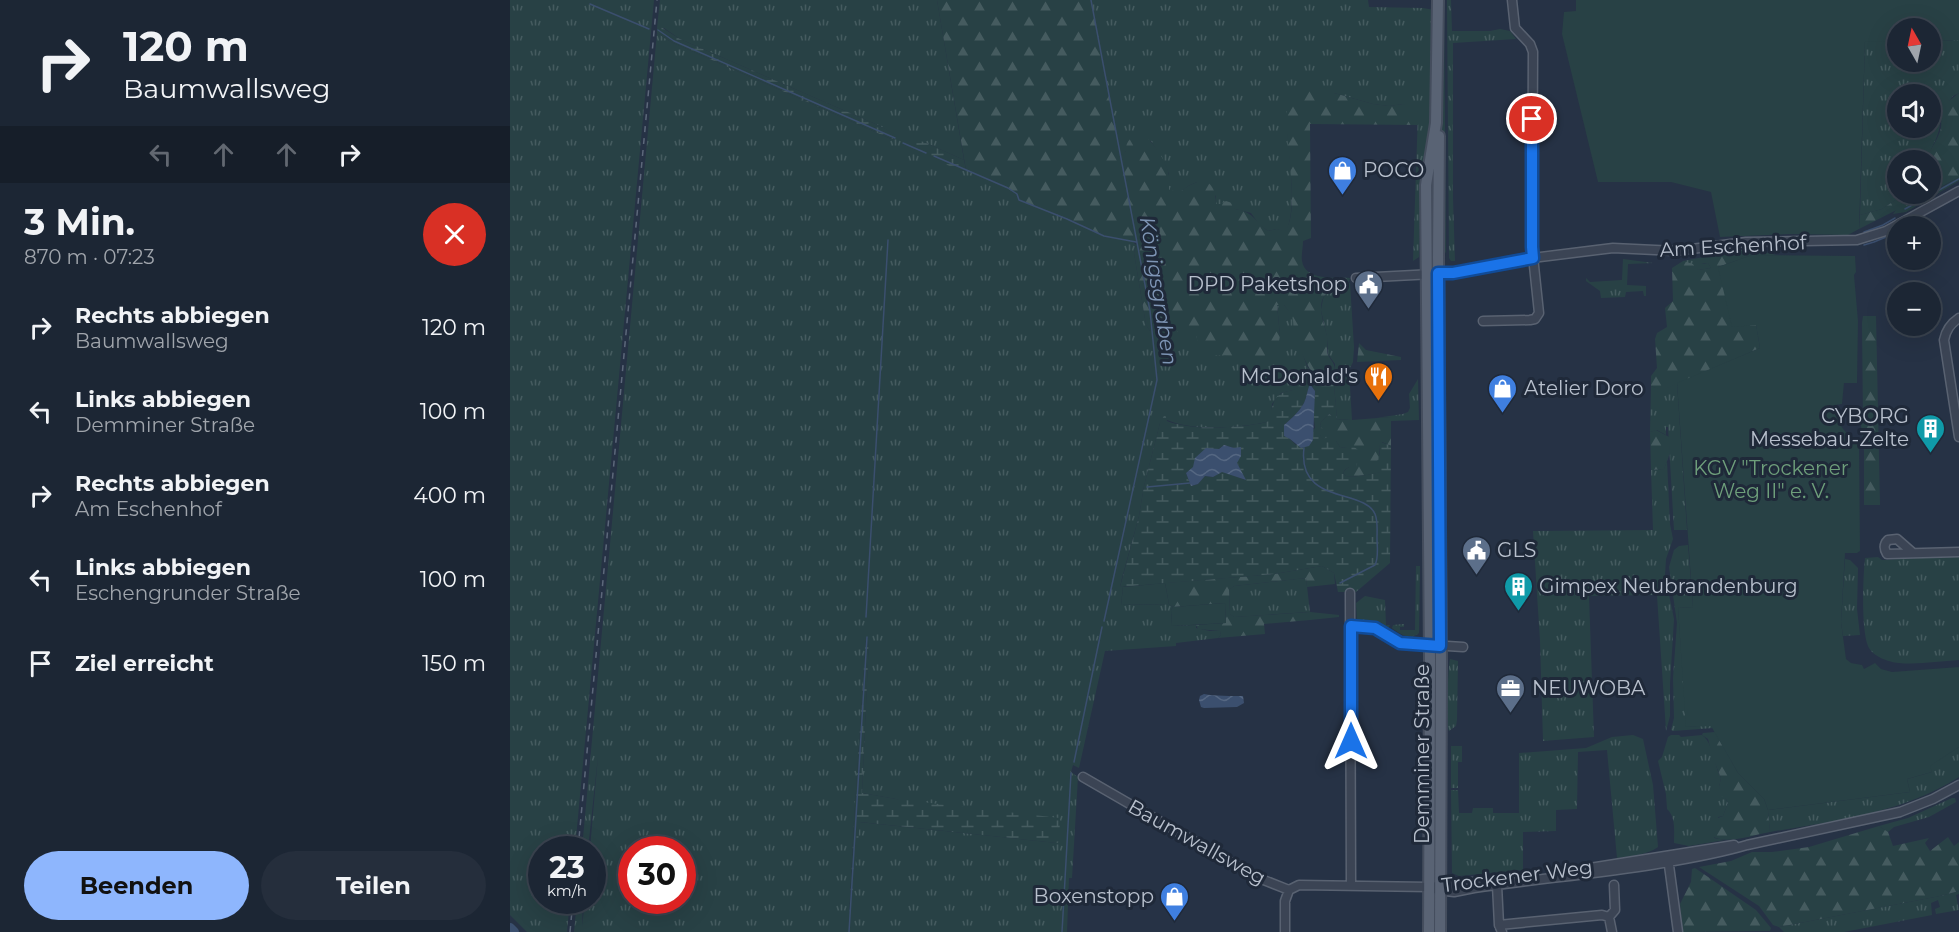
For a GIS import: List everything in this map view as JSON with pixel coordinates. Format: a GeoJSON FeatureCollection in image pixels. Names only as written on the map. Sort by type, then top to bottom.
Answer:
{"type":"FeatureCollection","features":[{"type":"Feature","properties":{"kind":"main road","name":"Demminer Straße"},"geometry":{"type":"LineString","coordinates":[[1429,932],[1435,646],[1438,0]]}},
{"type":"Feature","properties":{"kind":"main road","name":"Demminer Straße"},"geometry":{"type":"LineString","coordinates":[[1438,73],[1434,136],[1426,185],[1426,274],[1440,932]]}},
{"type":"Feature","properties":{"kind":"street"},"geometry":{"type":"LineString","coordinates":[[1483,321],[1530,320],[1537,317],[1539,311],[1532,247],[1533,52],[1530,44],[1515,28],[1512,0]]}},
{"type":"Feature","properties":{"kind":"street","name":"Am Eschenhof"},"geometry":{"type":"LineString","coordinates":[[1426,274],[1453,273],[1533,258],[1612,248],[1676,251],[1729,243],[1857,240],[1886,231],[1959,192]]}},
{"type":"Feature","properties":{"kind":"street"},"geometry":{"type":"LineString","coordinates":[[1356,278],[1426,274]]}},
{"type":"Feature","properties":{"kind":"street"},"geometry":{"type":"LineString","coordinates":[[1959,318],[1946,331],[1944,340],[1959,437]]}},
{"type":"Feature","properties":{"kind":"street"},"geometry":{"type":"LineString","coordinates":[[1914,553],[1959,552]]}},
{"type":"Feature","properties":{"kind":"street"},"geometry":{"type":"LineString","coordinates":[[1350,593],[1351,886]]}},
{"type":"Feature","properties":{"kind":"street"},"geometry":{"type":"LineString","coordinates":[[1351,626],[1375,628],[1400,643],[1463,647]]}},
{"type":"Feature","properties":{"kind":"street","name":"Baumwallsweg"},"geometry":{"type":"LineString","coordinates":[[1083,777],[1264,882],[1289,890],[1299,885],[1429,887]]}},
{"type":"Feature","properties":{"kind":"street","name":"Trockener Weg"},"geometry":{"type":"LineString","coordinates":[[1429,887],[1454,892],[1668,859],[1728,845],[1747,845],[1890,815],[1933,800],[1959,785]]}},
{"type":"Feature","properties":{"kind":"street"},"geometry":{"type":"LineString","coordinates":[[1668,859],[1678,932]]}},
{"type":"Feature","properties":{"kind":"street","name":"Trockener Weg"},"geometry":{"type":"LineString","coordinates":[[1440,889],[1668,859]]}},
{"type":"Feature","properties":{"kind":"street"},"geometry":{"type":"LineString","coordinates":[[1497,885],[1500,929],[1602,915],[1609,917]]}},
{"type":"Feature","properties":{"kind":"street"},"geometry":{"type":"LineString","coordinates":[[1609,917],[1615,910],[1614,885]]}},
{"type":"Feature","properties":{"kind":"street"},"geometry":{"type":"LineString","coordinates":[[1285,932],[1285,901],[1289,890]]}},
{"type":"Feature","properties":{"kind":"street"},"geometry":{"type":"LineString","coordinates":[[1609,917],[1612,932]]}},
{"type":"Feature","properties":{"kind":"green space"},"geometry":{"type":"Polygon","coordinates":[[[510,0],[654,0],[576,836],[528,836],[528,914],[569,914],[567,932],[527,932],[510,915],[510,0]]]}},
{"type":"Feature","properties":{"kind":"green space"},"geometry":{"type":"Polygon","coordinates":[[[660,0],[937,0],[964,160],[924,142],[961,171],[966,170],[1008,188],[1104,236],[1132,241],[1136,245],[1134,253],[1146,325],[1150,331],[1159,329],[1280,336],[1277,304],[1284,305],[1294,317],[1295,333],[1307,366],[1304,380],[1297,389],[1281,393],[1272,404],[1271,415],[1267,422],[1216,427],[1189,426],[1167,420],[1160,423],[1120,587],[1123,587],[1121,605],[1169,604],[1173,607],[1171,610],[1172,626],[1196,625],[1196,628],[1220,631],[1221,635],[1218,638],[1176,643],[1176,646],[1105,651],[1079,768],[1073,765],[1071,772],[1078,777],[1072,878],[1069,878],[1067,932],[574,932],[576,914],[582,914],[582,927],[583,914],[606,914],[606,836],[591,836],[598,756],[589,836],[583,836],[657,33],[671,42],[891,139],[895,138],[894,134],[880,126],[680,39],[664,28],[657,28],[660,0]],[[866,637],[849,917],[859,822],[1057,843],[896,799],[862,793],[869,639],[866,637]]]}},
{"type":"Feature","properties":{"kind":"green space"},"geometry":{"type":"Polygon","coordinates":[[[937,0],[1091,0],[1121,157],[1131,139],[1138,136],[1147,139],[1157,149],[1167,167],[1169,190],[1174,191],[1176,195],[1201,177],[1213,188],[1216,204],[1226,201],[1232,203],[1235,209],[1249,214],[1268,231],[1277,229],[1285,231],[1289,223],[1292,184],[1287,99],[1296,90],[1334,93],[1373,104],[1389,106],[1403,104],[1415,107],[1418,112],[1418,125],[1310,124],[1311,238],[1303,241],[1302,261],[1304,267],[1315,275],[1350,278],[1348,285],[1334,289],[1325,295],[1321,306],[1327,336],[1327,353],[1335,372],[1328,375],[1313,374],[1298,345],[1292,317],[1284,305],[1277,305],[1280,336],[1277,351],[1262,357],[1212,355],[1199,348],[1196,335],[1159,329],[1150,331],[1146,325],[1134,253],[1137,242],[1104,236],[1067,218],[1019,200],[1003,186],[966,170],[937,0]]]}},
{"type":"Feature","properties":{"kind":"green space"},"geometry":{"type":"Polygon","coordinates":[[[1091,0],[1368,0],[1369,7],[1434,10],[1434,109],[1421,184],[1419,257],[1413,261],[1418,112],[1403,104],[1389,106],[1373,104],[1334,93],[1287,130],[1292,183],[1289,223],[1285,232],[1277,229],[1268,231],[1251,213],[1216,204],[1216,196],[1197,182],[1176,196],[1169,190],[1169,174],[1151,141],[1126,151],[1121,158],[1091,0]]]}},
{"type":"Feature","properties":{"kind":"green space"},"geometry":{"type":"Polygon","coordinates":[[[1441,0],[1444,0],[1446,252],[1442,256],[1441,0]]]}},
{"type":"Feature","properties":{"kind":"green space"},"geometry":{"type":"Polygon","coordinates":[[[1447,0],[1451,0],[1452,31],[1500,29],[1510,31],[1516,39],[1453,43],[1455,261],[1449,258],[1447,0]]]}},
{"type":"Feature","properties":{"kind":"green space"},"geometry":{"type":"Polygon","coordinates":[[[1576,0],[1959,0],[1959,40],[1941,41],[1941,18],[1887,18],[1887,41],[1865,42],[1859,229],[1848,235],[1790,234],[1720,237],[1711,192],[1671,182],[1598,182],[1562,34],[1564,12],[1576,11],[1576,0]]]}},
{"type":"Feature","properties":{"kind":"green space"},"geometry":{"type":"Polygon","coordinates":[[[661,27],[680,39],[880,126],[895,134],[895,138],[891,139],[671,42],[657,33],[657,28],[661,27]]]}},
{"type":"Feature","properties":{"kind":"green space"},"geometry":{"type":"Polygon","coordinates":[[[1959,40],[1959,93],[1953,96],[1941,112],[1941,84],[1887,84],[1887,138],[1936,138],[1931,150],[1887,150],[1887,204],[1890,204],[1882,209],[1860,215],[1865,41],[1887,41],[1887,72],[1941,72],[1941,41],[1959,40]]]}},
{"type":"Feature","properties":{"kind":"green space"},"geometry":{"type":"Polygon","coordinates":[[[1959,93],[1959,177],[1941,187],[1941,150],[1931,150],[1937,138],[1941,138],[1941,107],[1959,93]]]}},
{"type":"Feature","properties":{"kind":"green space"},"geometry":{"type":"Polygon","coordinates":[[[906,138],[924,142],[964,160],[966,170],[961,171],[904,146],[906,138]]]}},
{"type":"Feature","properties":{"kind":"green space"},"geometry":{"type":"Polygon","coordinates":[[[1959,177],[1959,181],[1941,192],[1941,188],[1959,177]]]}},
{"type":"Feature","properties":{"kind":"green space"},"geometry":{"type":"Polygon","coordinates":[[[1890,204],[1908,204],[1859,229],[1860,215],[1882,209],[1890,204]]]}},
{"type":"Feature","properties":{"kind":"green space"},"geometry":{"type":"Polygon","coordinates":[[[1905,204],[1920,204],[1906,212],[1893,214],[1898,207],[1905,204]]]}},
{"type":"Feature","properties":{"kind":"green space"},"geometry":{"type":"Polygon","coordinates":[[[1754,249],[1776,255],[1752,255],[1741,259],[1743,255],[1740,252],[1701,264],[1708,263],[1711,268],[1698,270],[1683,261],[1740,250],[1754,249]]]}},
{"type":"Feature","properties":{"kind":"green space"},"geometry":{"type":"Polygon","coordinates":[[[1740,252],[1743,255],[1741,259],[1718,267],[1756,324],[1760,348],[1665,389],[1651,386],[1651,376],[1657,368],[1655,339],[1657,333],[1667,327],[1665,308],[1673,301],[1672,268],[1683,261],[1693,264],[1698,270],[1711,268],[1708,263],[1697,263],[1703,258],[1740,252]]]}},
{"type":"Feature","properties":{"kind":"green space","name":"KGV \"Trockener Weg II\" e. V."},"geometry":{"type":"Polygon","coordinates":[[[1752,255],[1855,256],[1856,272],[1854,275],[1858,321],[1857,383],[1844,383],[1842,404],[1833,407],[1837,411],[1843,429],[1859,440],[1860,551],[1845,553],[1841,622],[1846,659],[1851,663],[1862,665],[1864,669],[1875,663],[1881,669],[1892,672],[1959,667],[1959,747],[1930,766],[1932,772],[1907,779],[1910,792],[1768,810],[1764,799],[1738,773],[1711,726],[1686,727],[1678,608],[1693,607],[1677,383],[1760,348],[1756,325],[1732,327],[1718,267],[1752,255]]]}},
{"type":"Feature","properties":{"kind":"green space"},"geometry":{"type":"Polygon","coordinates":[[[1623,259],[1653,263],[1628,264],[1627,285],[1646,286],[1646,296],[1643,291],[1626,292],[1625,297],[1601,298],[1600,291],[1586,281],[1586,278],[1590,282],[1622,280],[1623,259]]]}},
{"type":"Feature","properties":{"kind":"green space"},"geometry":{"type":"Polygon","coordinates":[[[1350,283],[1354,347],[1353,362],[1349,370],[1352,420],[1337,419],[1333,373],[1335,364],[1328,354],[1321,310],[1326,293],[1350,283]]]}},
{"type":"Feature","properties":{"kind":"green space"},"geometry":{"type":"Polygon","coordinates":[[[1863,316],[1876,316],[1880,505],[1864,505],[1864,451],[1861,425],[1863,421],[1863,316]]]}},
{"type":"Feature","properties":{"kind":"green space"},"geometry":{"type":"Polygon","coordinates":[[[1359,343],[1366,350],[1401,357],[1401,360],[1357,362],[1359,343]]]}},
{"type":"Feature","properties":{"kind":"green space"},"geometry":{"type":"Polygon","coordinates":[[[1307,366],[1313,374],[1333,373],[1337,419],[1333,419],[1329,414],[1321,422],[1320,426],[1325,431],[1321,431],[1320,435],[1323,439],[1334,438],[1340,447],[1353,446],[1358,450],[1359,457],[1356,467],[1345,469],[1343,473],[1346,476],[1380,472],[1376,464],[1381,442],[1391,446],[1390,563],[1356,592],[1338,592],[1334,573],[1322,566],[1274,574],[1120,587],[1160,423],[1165,414],[1167,421],[1189,426],[1230,427],[1267,422],[1276,398],[1299,386],[1307,366]],[[1311,384],[1302,406],[1284,425],[1290,439],[1296,445],[1315,428],[1313,412],[1315,391],[1311,384]],[[1224,445],[1186,473],[1191,486],[1198,484],[1205,476],[1213,477],[1222,471],[1245,480],[1237,463],[1234,448],[1224,445]]]}},
{"type":"Feature","properties":{"kind":"green space"},"geometry":{"type":"Polygon","coordinates":[[[1418,379],[1419,420],[1391,421],[1391,417],[1376,418],[1408,412],[1409,394],[1418,379]]]}},
{"type":"Feature","properties":{"kind":"green space"},"geometry":{"type":"Polygon","coordinates":[[[1677,383],[1687,530],[1674,530],[1668,427],[1666,427],[1666,435],[1657,430],[1650,432],[1651,386],[1664,388],[1677,383]]]}},
{"type":"Feature","properties":{"kind":"green space"},"geometry":{"type":"Polygon","coordinates":[[[1329,414],[1334,419],[1352,420],[1391,417],[1391,446],[1382,442],[1379,447],[1381,472],[1353,476],[1346,476],[1343,473],[1351,466],[1347,448],[1340,447],[1336,441],[1323,440],[1320,435],[1320,431],[1324,431],[1320,426],[1321,422],[1329,414]]]}},
{"type":"Feature","properties":{"kind":"green space"},"geometry":{"type":"Polygon","coordinates":[[[1656,430],[1669,437],[1670,453],[1664,469],[1651,470],[1650,432],[1656,430]]]}},
{"type":"Feature","properties":{"kind":"green space"},"geometry":{"type":"Polygon","coordinates":[[[1667,461],[1670,524],[1673,539],[1666,559],[1665,575],[1674,619],[1670,716],[1666,731],[1657,595],[1589,596],[1594,737],[1543,741],[1533,531],[1653,530],[1651,470],[1664,469],[1667,461]]]}},
{"type":"Feature","properties":{"kind":"green space"},"geometry":{"type":"Polygon","coordinates":[[[1688,545],[1693,607],[1678,608],[1687,727],[1711,725],[1713,728],[1673,731],[1671,730],[1674,718],[1673,678],[1677,623],[1669,567],[1674,550],[1679,546],[1688,545]]]}},
{"type":"Feature","properties":{"kind":"green space"},"geometry":{"type":"Polygon","coordinates":[[[1959,556],[1959,660],[1899,663],[1885,660],[1873,653],[1868,646],[1864,628],[1865,558],[1878,557],[1882,560],[1959,556]]]}},
{"type":"Feature","properties":{"kind":"green space"},"geometry":{"type":"Polygon","coordinates":[[[1845,559],[1850,560],[1858,568],[1857,609],[1860,635],[1843,636],[1841,622],[1845,559]]]}},
{"type":"Feature","properties":{"kind":"green space"},"geometry":{"type":"Polygon","coordinates":[[[1322,566],[1334,573],[1335,584],[1307,587],[1306,578],[1234,586],[1229,590],[1230,614],[1234,617],[1310,612],[1310,620],[1264,624],[1265,634],[1218,638],[1221,635],[1220,631],[1198,629],[1196,625],[1226,623],[1225,603],[1173,607],[1169,604],[1165,583],[1274,574],[1322,566]]]}},
{"type":"Feature","properties":{"kind":"green space"},"geometry":{"type":"Polygon","coordinates":[[[1416,566],[1420,566],[1419,633],[1409,637],[1392,628],[1393,625],[1404,624],[1400,630],[1415,630],[1416,566]]]}},
{"type":"Feature","properties":{"kind":"green space"},"geometry":{"type":"Polygon","coordinates":[[[1306,578],[1310,612],[1339,615],[1339,617],[1310,620],[1309,612],[1234,617],[1230,614],[1229,590],[1234,586],[1306,578]]]}},
{"type":"Feature","properties":{"kind":"green space"},"geometry":{"type":"Polygon","coordinates":[[[1165,583],[1169,604],[1121,605],[1123,587],[1165,583]]]}},
{"type":"Feature","properties":{"kind":"green space"},"geometry":{"type":"Polygon","coordinates":[[[1365,596],[1385,600],[1386,625],[1390,625],[1387,630],[1357,621],[1356,603],[1365,596]]]}},
{"type":"Feature","properties":{"kind":"green space"},"geometry":{"type":"Polygon","coordinates":[[[1225,603],[1226,623],[1172,626],[1171,610],[1173,607],[1225,603]]]}},
{"type":"Feature","properties":{"kind":"green space"},"geometry":{"type":"Polygon","coordinates":[[[866,635],[869,639],[862,793],[1060,818],[1059,842],[860,822],[849,925],[854,820],[866,635]]]}},
{"type":"Feature","properties":{"kind":"green space"},"geometry":{"type":"Polygon","coordinates":[[[1450,659],[1458,661],[1457,720],[1456,726],[1449,731],[1448,696],[1450,659]]]}},
{"type":"Feature","properties":{"kind":"green space"},"geometry":{"type":"Polygon","coordinates":[[[1715,732],[1738,773],[1764,799],[1768,810],[1770,832],[1725,840],[1712,836],[1715,819],[1723,816],[1728,803],[1721,796],[1719,787],[1721,778],[1708,739],[1702,735],[1715,732]]]}},
{"type":"Feature","properties":{"kind":"green space"},"geometry":{"type":"Polygon","coordinates":[[[1633,735],[1643,739],[1653,785],[1658,847],[1633,856],[1617,858],[1607,750],[1578,752],[1577,809],[1556,810],[1556,831],[1523,832],[1523,870],[1459,876],[1452,873],[1451,790],[1458,790],[1459,813],[1472,813],[1473,808],[1493,808],[1493,813],[1519,813],[1519,753],[1586,748],[1612,737],[1633,735]]]}},
{"type":"Feature","properties":{"kind":"green space"},"geometry":{"type":"Polygon","coordinates":[[[1671,735],[1681,737],[1702,735],[1709,743],[1721,778],[1719,787],[1728,803],[1723,816],[1718,817],[1714,838],[1725,840],[1689,846],[1674,843],[1673,820],[1667,809],[1658,761],[1671,735]]]}},
{"type":"Feature","properties":{"kind":"green space"},"geometry":{"type":"Polygon","coordinates":[[[1451,746],[1462,746],[1462,762],[1458,762],[1458,788],[1451,788],[1451,746]]]}},
{"type":"Feature","properties":{"kind":"green space"},"geometry":{"type":"Polygon","coordinates":[[[1959,747],[1959,777],[1915,799],[1868,814],[1770,832],[1768,810],[1910,792],[1907,779],[1932,772],[1929,766],[1959,747]]]}},
{"type":"Feature","properties":{"kind":"green space"},"geometry":{"type":"Polygon","coordinates":[[[1955,798],[1956,802],[1929,817],[1894,827],[1888,832],[1879,826],[1908,818],[1955,798]]]}},
{"type":"Feature","properties":{"kind":"green space"},"geometry":{"type":"Polygon","coordinates":[[[1879,826],[1888,832],[1893,846],[1929,838],[1925,843],[1930,851],[1948,837],[1954,846],[1959,842],[1959,891],[1779,927],[1773,925],[1759,906],[1699,867],[1731,861],[1752,852],[1809,847],[1879,826]]]}},
{"type":"Feature","properties":{"kind":"green space"},"geometry":{"type":"Polygon","coordinates":[[[1695,868],[1756,910],[1771,928],[1770,931],[1683,932],[1680,904],[1691,882],[1692,869],[1695,868]]]}},
{"type":"Feature","properties":{"kind":"green space"},"geometry":{"type":"Polygon","coordinates":[[[1959,891],[1956,895],[1959,910],[1936,914],[1935,909],[1940,907],[1938,900],[1931,903],[1932,915],[1844,932],[1784,932],[1779,927],[1940,896],[1959,891]]]}},
{"type":"Feature","properties":{"kind":"water"},"geometry":{"type":"Polygon","coordinates":[[[1310,384],[1315,391],[1313,440],[1309,446],[1301,448],[1284,436],[1284,425],[1302,406],[1310,384]]]}},
{"type":"Feature","properties":{"kind":"water"},"geometry":{"type":"Polygon","coordinates":[[[1224,445],[1234,448],[1241,447],[1241,456],[1237,463],[1246,480],[1222,472],[1213,477],[1205,476],[1198,484],[1191,486],[1186,473],[1193,467],[1195,458],[1206,448],[1219,449],[1224,445]]]}},
{"type":"Feature","properties":{"kind":"water"},"geometry":{"type":"Polygon","coordinates":[[[1204,694],[1243,696],[1244,703],[1237,707],[1204,708],[1201,707],[1199,700],[1204,694]]]}},
{"type":"Feature","properties":{"kind":"waterway","name":"Königsgraben"},"geometry":{"type":"LineString","coordinates":[[1091,0],[1150,311],[1157,380],[1104,621]]}},
{"type":"Feature","properties":{"kind":"waterway"},"geometry":{"type":"LineString","coordinates":[[590,4],[649,29]]}},
{"type":"Feature","properties":{"kind":"waterway"},"geometry":{"type":"LineString","coordinates":[[658,30],[674,41],[895,138]]}},
{"type":"Feature","properties":{"kind":"waterway"},"geometry":{"type":"LineString","coordinates":[[903,143],[926,153]]}},
{"type":"Feature","properties":{"kind":"waterway"},"geometry":{"type":"LineString","coordinates":[[934,156],[1008,188],[1017,194],[1019,200],[1104,236],[1136,242]]}},
{"type":"Feature","properties":{"kind":"waterway"},"geometry":{"type":"LineString","coordinates":[[1905,209],[1959,179]]}},
{"type":"Feature","properties":{"kind":"waterway"},"geometry":{"type":"LineString","coordinates":[[1864,232],[1887,223]]}},
{"type":"Feature","properties":{"kind":"waterway"},"geometry":{"type":"LineString","coordinates":[[1864,245],[1887,237]]}},
{"type":"Feature","properties":{"kind":"waterway"},"geometry":{"type":"LineString","coordinates":[[866,617],[888,240]]}},
{"type":"Feature","properties":{"kind":"waterway"},"geometry":{"type":"LineString","coordinates":[[1304,448],[1305,466],[1311,479],[1320,487],[1369,506],[1376,517],[1378,552],[1375,565],[1340,583]]}},
{"type":"Feature","properties":{"kind":"waterway"},"geometry":{"type":"LineString","coordinates":[[1147,487],[1190,483]]}},
{"type":"Feature","properties":{"kind":"waterway","name":"Königsgraben"},"geometry":{"type":"LineString","coordinates":[[1074,762],[1102,627]]}},
{"type":"Feature","properties":{"kind":"waterway"},"geometry":{"type":"LineString","coordinates":[[849,932],[867,637]]}},
{"type":"Feature","properties":{"kind":"waterway","name":"Königsgraben"},"geometry":{"type":"LineString","coordinates":[[1062,932],[1071,773]]}},
{"type":"Feature","properties":{"kind":"waterway"},"geometry":{"type":"LineString","coordinates":[[510,928],[514,932]]}},
{"type":"Feature","properties":{"kind":"railway"},"geometry":{"type":"LineString","coordinates":[[579,836],[657,0]]}},
{"type":"Feature","properties":{"kind":"railway"},"geometry":{"type":"LineString","coordinates":[[570,932],[572,914]]}},
{"type":"Feature","properties":{"kind":"place","name":"POCO"},"geometry":{"type":"Point","coordinates":[1342,196]}},
{"type":"Feature","properties":{"kind":"place","name":"DPD Paketshop"},"geometry":{"type":"Point","coordinates":[1368,310]}},
{"type":"Feature","properties":{"kind":"place","name":"McDonald's"},"geometry":{"type":"Point","coordinates":[1379,402]}},
{"type":"Feature","properties":{"kind":"place","name":"Atelier Doro"},"geometry":{"type":"Point","coordinates":[1503,414]}},
{"type":"Feature","properties":{"kind":"place","name":"CYBORG Messebau-Zelte"},"geometry":{"type":"Point","coordinates":[1930,454]}},
{"type":"Feature","properties":{"kind":"place","name":"GLS"},"geometry":{"type":"Point","coordinates":[1476,576]}},
{"type":"Feature","properties":{"kind":"place","name":"Gimpex Neubrandenburg"},"geometry":{"type":"Point","coordinates":[1518,612]}},
{"type":"Feature","properties":{"kind":"place","name":"NEUWOBA"},"geometry":{"type":"Point","coordinates":[1511,714]}},
{"type":"Feature","properties":{"kind":"place","name":"Boxenstopp"},"geometry":{"type":"Point","coordinates":[1175,922]}},
{"type":"Feature","properties":{"kind":"route"},"geometry":{"type":"LineString","coordinates":[[1351,741],[1351,626],[1381,630],[1400,643],[1440,646],[1438,273],[1453,273],[1533,258],[1532,119]]}}]}
